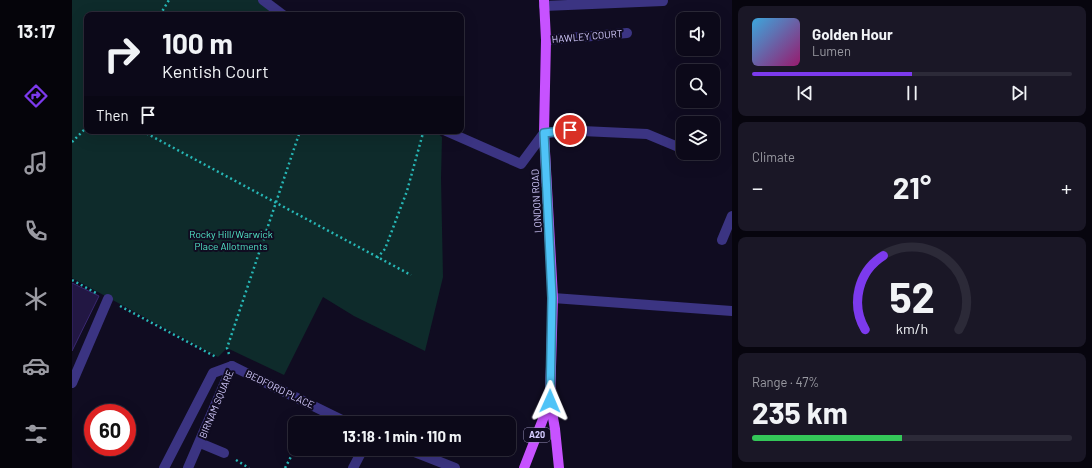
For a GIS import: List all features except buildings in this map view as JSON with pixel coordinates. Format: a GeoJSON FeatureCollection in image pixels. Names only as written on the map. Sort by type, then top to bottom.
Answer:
{"type":"FeatureCollection","features":[{"type":"Feature","properties":{"kind":"main road","name":"LONDON ROAD"},"geometry":{"type":"LineString","coordinates":[[544,3],[546,40],[544,133],[552,298],[550,401],[556,429],[559,468]]}},
{"type":"Feature","properties":{"kind":"main road","name":"LONDON ROAD"},"geometry":{"type":"LineString","coordinates":[[524,468],[550,401]]}},
{"type":"Feature","properties":{"kind":"street"},"geometry":{"type":"LineString","coordinates":[[263,0],[279,12]]}},
{"type":"Feature","properties":{"kind":"street"},"geometry":{"type":"LineString","coordinates":[[544,3],[663,1]]}},
{"type":"Feature","properties":{"kind":"street","name":"HAWLEY COURT"},"geometry":{"type":"LineString","coordinates":[[546,40],[627,33]]}},
{"type":"Feature","properties":{"kind":"street"},"geometry":{"type":"LineString","coordinates":[[453,134],[521,164],[544,133],[582,130],[647,134],[676,146]]}},
{"type":"Feature","properties":{"kind":"street"},"geometry":{"type":"LineString","coordinates":[[722,240],[732,216]]}},
{"type":"Feature","properties":{"kind":"street"},"geometry":{"type":"LineString","coordinates":[[552,298],[732,311]]}},
{"type":"Feature","properties":{"kind":"street"},"geometry":{"type":"LineString","coordinates":[[72,383],[108,299]]}},
{"type":"Feature","properties":{"kind":"street"},"geometry":{"type":"LineString","coordinates":[[164,468],[213,372],[232,366]]}},
{"type":"Feature","properties":{"kind":"street","name":"BEDFORD PLACE"},"geometry":{"type":"LineString","coordinates":[[232,366],[334,416]]}},
{"type":"Feature","properties":{"kind":"street","name":"BIRNAM SQUARE"},"geometry":{"type":"LineString","coordinates":[[188,468],[232,366]]}},
{"type":"Feature","properties":{"kind":"street","name":"BIRNAM SQUARE"},"geometry":{"type":"LineString","coordinates":[[200,442],[224,453]]}},
{"type":"Feature","properties":{"kind":"street"},"geometry":{"type":"LineString","coordinates":[[353,468],[359,456]]}},
{"type":"Feature","properties":{"kind":"street"},"geometry":{"type":"LineString","coordinates":[[425,456],[455,468]]}},
{"type":"Feature","properties":{"kind":"path"},"geometry":{"type":"LineString","coordinates":[[162,12],[168,0]]}},
{"type":"Feature","properties":{"kind":"path"},"geometry":{"type":"LineString","coordinates":[[72,142],[84,130]]}},
{"type":"Feature","properties":{"kind":"path"},"geometry":{"type":"LineString","coordinates":[[148,134],[411,275]]}},
{"type":"Feature","properties":{"kind":"path"},"geometry":{"type":"LineString","coordinates":[[232,366],[227,348],[299,134]]}},
{"type":"Feature","properties":{"kind":"path"},"geometry":{"type":"LineString","coordinates":[[377,258],[385,249],[407,191],[423,134]]}},
{"type":"Feature","properties":{"kind":"path"},"geometry":{"type":"LineString","coordinates":[[72,280],[232,366]]}},
{"type":"Feature","properties":{"kind":"path"},"geometry":{"type":"LineString","coordinates":[[285,468],[291,456]]}},
{"type":"Feature","properties":{"kind":"green space","name":"Rocky Hill/Warwick Place Allotments"},"geometry":{"type":"Polygon","coordinates":[[[72,0],[258,0],[274,12],[84,12],[84,134],[438,134],[442,137],[441,178],[443,277],[425,351],[354,316],[323,297],[284,375],[227,348],[218,357],[72,278],[72,0]]]}},
{"type":"Feature","properties":{"kind":"route"},"geometry":{"type":"LineString","coordinates":[[550,401],[552,298],[544,133],[570,130]]}}]}
